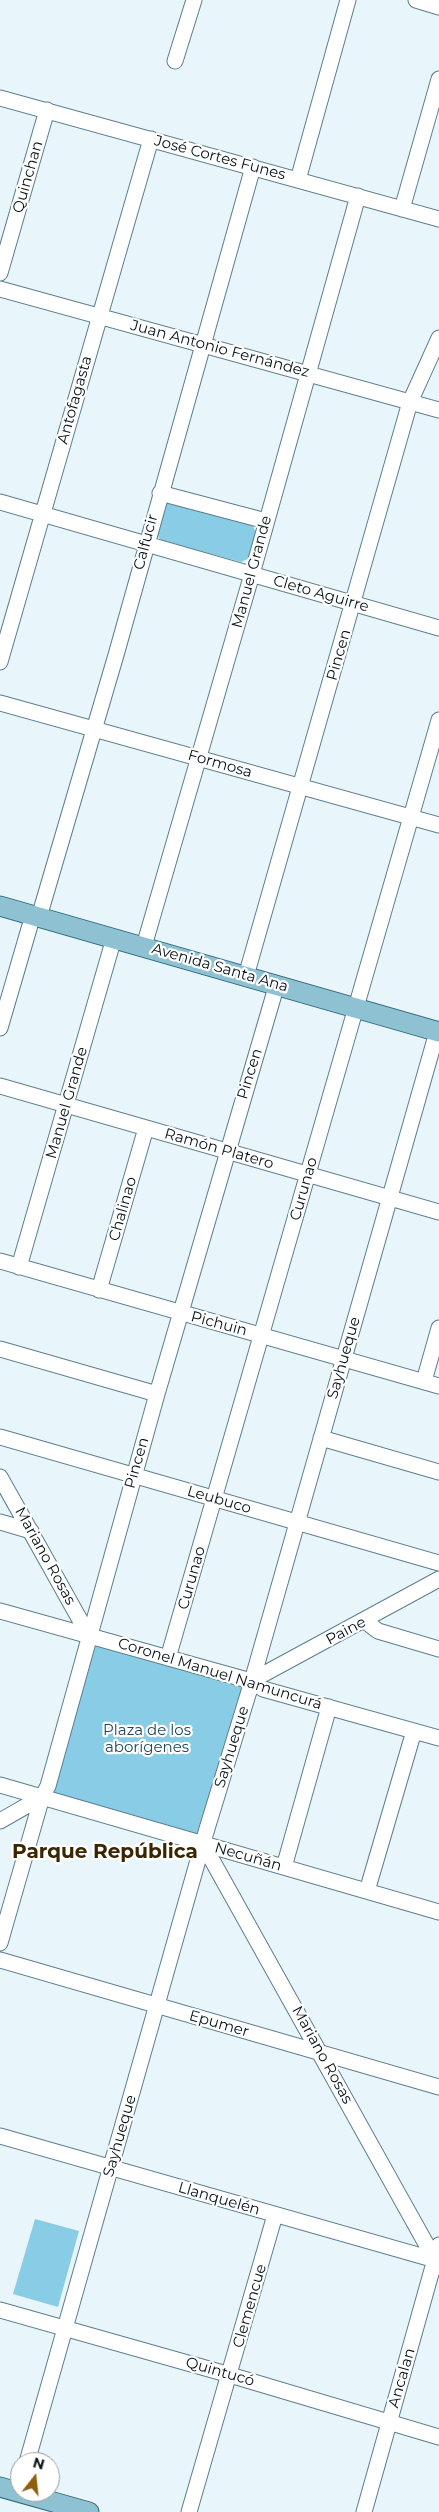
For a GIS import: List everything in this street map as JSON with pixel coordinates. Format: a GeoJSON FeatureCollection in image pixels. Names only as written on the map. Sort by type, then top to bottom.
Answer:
{"type":"FeatureCollection","features":[{"type":"Feature","properties":{"kind":"main road","name":"Avenida Santa Ana"},"geometry":{"type":"LineString","coordinates":[[0,906],[277,984],[438,1032]]}},
{"type":"Feature","properties":{"kind":"main road"},"geometry":{"type":"LineString","coordinates":[[57,2502],[88,2512]]}},
{"type":"Feature","properties":{"kind":"street"},"geometry":{"type":"LineString","coordinates":[[174,61],[194,0]]}},
{"type":"Feature","properties":{"kind":"street"},"geometry":{"type":"LineString","coordinates":[[298,180],[348,0]]}},
{"type":"Feature","properties":{"kind":"street"},"geometry":{"type":"LineString","coordinates":[[416,0],[439,7]]}},
{"type":"Feature","properties":{"kind":"street"},"geometry":{"type":"LineString","coordinates":[[402,208],[439,79]]}},
{"type":"Feature","properties":{"kind":"street","name":"José Cortes Funes"},"geometry":{"type":"LineString","coordinates":[[0,98],[439,219]]}},
{"type":"Feature","properties":{"kind":"street","name":"Quinchan"},"geometry":{"type":"LineString","coordinates":[[0,273],[47,110]]}},
{"type":"Feature","properties":{"kind":"street","name":"Antofagasta"},"geometry":{"type":"LineString","coordinates":[[0,662],[151,139]]}},
{"type":"Feature","properties":{"kind":"street","name":"Calfucir"},"geometry":{"type":"LineString","coordinates":[[0,1028],[116,655],[160,492],[253,167]]}},
{"type":"Feature","properties":{"kind":"street","name":"Manuel Grande"},"geometry":{"type":"LineString","coordinates":[[144,946],[252,574],[358,196]]}},
{"type":"Feature","properties":{"kind":"street","name":"Juan Antonio Fernández"},"geometry":{"type":"LineString","coordinates":[[0,289],[439,410]]}},
{"type":"Feature","properties":{"kind":"street","name":"Pincen"},"geometry":{"type":"LineString","coordinates":[[246,976],[410,402],[439,338]]}},
{"type":"Feature","properties":{"kind":"street"},"geometry":{"type":"LineString","coordinates":[[160,492],[266,521]]}},
{"type":"Feature","properties":{"kind":"street","name":"Cleto Aguirre"},"geometry":{"type":"LineString","coordinates":[[0,502],[439,628]]}},
{"type":"Feature","properties":{"kind":"street","name":"Formosa"},"geometry":{"type":"LineString","coordinates":[[0,703],[439,825]]}},
{"type":"Feature","properties":{"kind":"street","name":"Curunao"},"geometry":{"type":"LineString","coordinates":[[168,1658],[439,720]]}},
{"type":"Feature","properties":{"kind":"street","name":"Manuel Grande"},"geometry":{"type":"LineString","coordinates":[[19,1267],[114,938]]}},
{"type":"Feature","properties":{"kind":"street","name":"Pincen"},"geometry":{"type":"LineString","coordinates":[[0,1943],[42,1797],[48,1786],[157,1394],[277,984]]}},
{"type":"Feature","properties":{"kind":"street","name":"Sayhueque"},"geometry":{"type":"LineString","coordinates":[[30,2452],[203,1844],[438,1032]]}},
{"type":"Feature","properties":{"kind":"street","name":"Ramón Platero"},"geometry":{"type":"LineString","coordinates":[[0,1086],[439,1212]]}},
{"type":"Feature","properties":{"kind":"street","name":"Chalinao"},"geometry":{"type":"LineString","coordinates":[[99,1290],[146,1128]]}},
{"type":"Feature","properties":{"kind":"street","name":"Pichuin"},"geometry":{"type":"LineString","coordinates":[[0,1261],[439,1386]]}},
{"type":"Feature","properties":{"kind":"street"},"geometry":{"type":"LineString","coordinates":[[424,1381],[439,1328]]}},
{"type":"Feature","properties":{"kind":"street"},"geometry":{"type":"LineString","coordinates":[[0,1349],[157,1394]]}},
{"type":"Feature","properties":{"kind":"street","name":"Leubuco"},"geometry":{"type":"LineString","coordinates":[[0,1437],[439,1563]]}},
{"type":"Feature","properties":{"kind":"street"},"geometry":{"type":"LineString","coordinates":[[321,1438],[439,1472]]}},
{"type":"Feature","properties":{"kind":"street","name":"Mariano Rosas"},"geometry":{"type":"LineString","coordinates":[[0,1477],[89,1636]]}},
{"type":"Feature","properties":{"kind":"street"},"geometry":{"type":"LineString","coordinates":[[0,1522],[31,1531]]}},
{"type":"Feature","properties":{"kind":"street","name":"Paine"},"geometry":{"type":"LineString","coordinates":[[251,1681],[439,1579]]}},
{"type":"Feature","properties":{"kind":"street","name":"Coronel Manuel Namuncurá"},"geometry":{"type":"LineString","coordinates":[[0,1611],[251,1681],[263,1689],[439,1738]]}},
{"type":"Feature","properties":{"kind":"street"},"geometry":{"type":"LineString","coordinates":[[365,1620],[378,1631],[439,1649]]}},
{"type":"Feature","properties":{"kind":"street"},"geometry":{"type":"LineString","coordinates":[[284,1867],[329,1707]]}},
{"type":"Feature","properties":{"kind":"street"},"geometry":{"type":"LineString","coordinates":[[367,1891],[414,1731]]}},
{"type":"Feature","properties":{"kind":"street","name":"Necuñán"},"geometry":{"type":"LineString","coordinates":[[0,1785],[439,1912]]}},
{"type":"Feature","properties":{"kind":"street"},"geometry":{"type":"LineString","coordinates":[[0,1820],[42,1797]]}},
{"type":"Feature","properties":{"kind":"street","name":"Mariano Rosas"},"geometry":{"type":"LineString","coordinates":[[203,1844],[438,2263]]}},
{"type":"Feature","properties":{"kind":"street","name":"Epumer"},"geometry":{"type":"LineString","coordinates":[[0,1960],[157,2007],[439,2087]]}},
{"type":"Feature","properties":{"kind":"street","name":"Llanquelén"},"geometry":{"type":"LineString","coordinates":[[0,2136],[438,2263]]}},
{"type":"Feature","properties":{"kind":"street","name":"Clemencue"},"geometry":{"type":"LineString","coordinates":[[189,2512],[275,2215]]}},
{"type":"Feature","properties":{"kind":"street","name":"Ancalan"},"geometry":{"type":"LineString","coordinates":[[364,2512],[438,2263],[439,2245]]}},
{"type":"Feature","properties":{"kind":"street","name":"Quintucó"},"geometry":{"type":"LineString","coordinates":[[0,2310],[230,2374],[439,2437]]}},
{"type":"Feature","properties":{"kind":"green space"},"geometry":{"type":"Polygon","coordinates":[[[173,501],[251,523],[256,532],[248,559],[241,562],[161,540],[156,534],[164,506],[173,501]]]}},
{"type":"Feature","properties":{"kind":"green space","name":"Plaza de los aborígenes"},"geometry":{"type":"Polygon","coordinates":[[[89,1636],[251,1681],[203,1844],[50,1799],[89,1636]]]}},
{"type":"Feature","properties":{"kind":"green space"},"geometry":{"type":"Polygon","coordinates":[[[35,2219],[79,2231],[58,2307],[13,2294],[35,2219]]]}},
{"type":"Feature","properties":{"kind":"district","name":"Parque República"},"geometry":{"type":"Point","coordinates":[105,1852]}}]}
